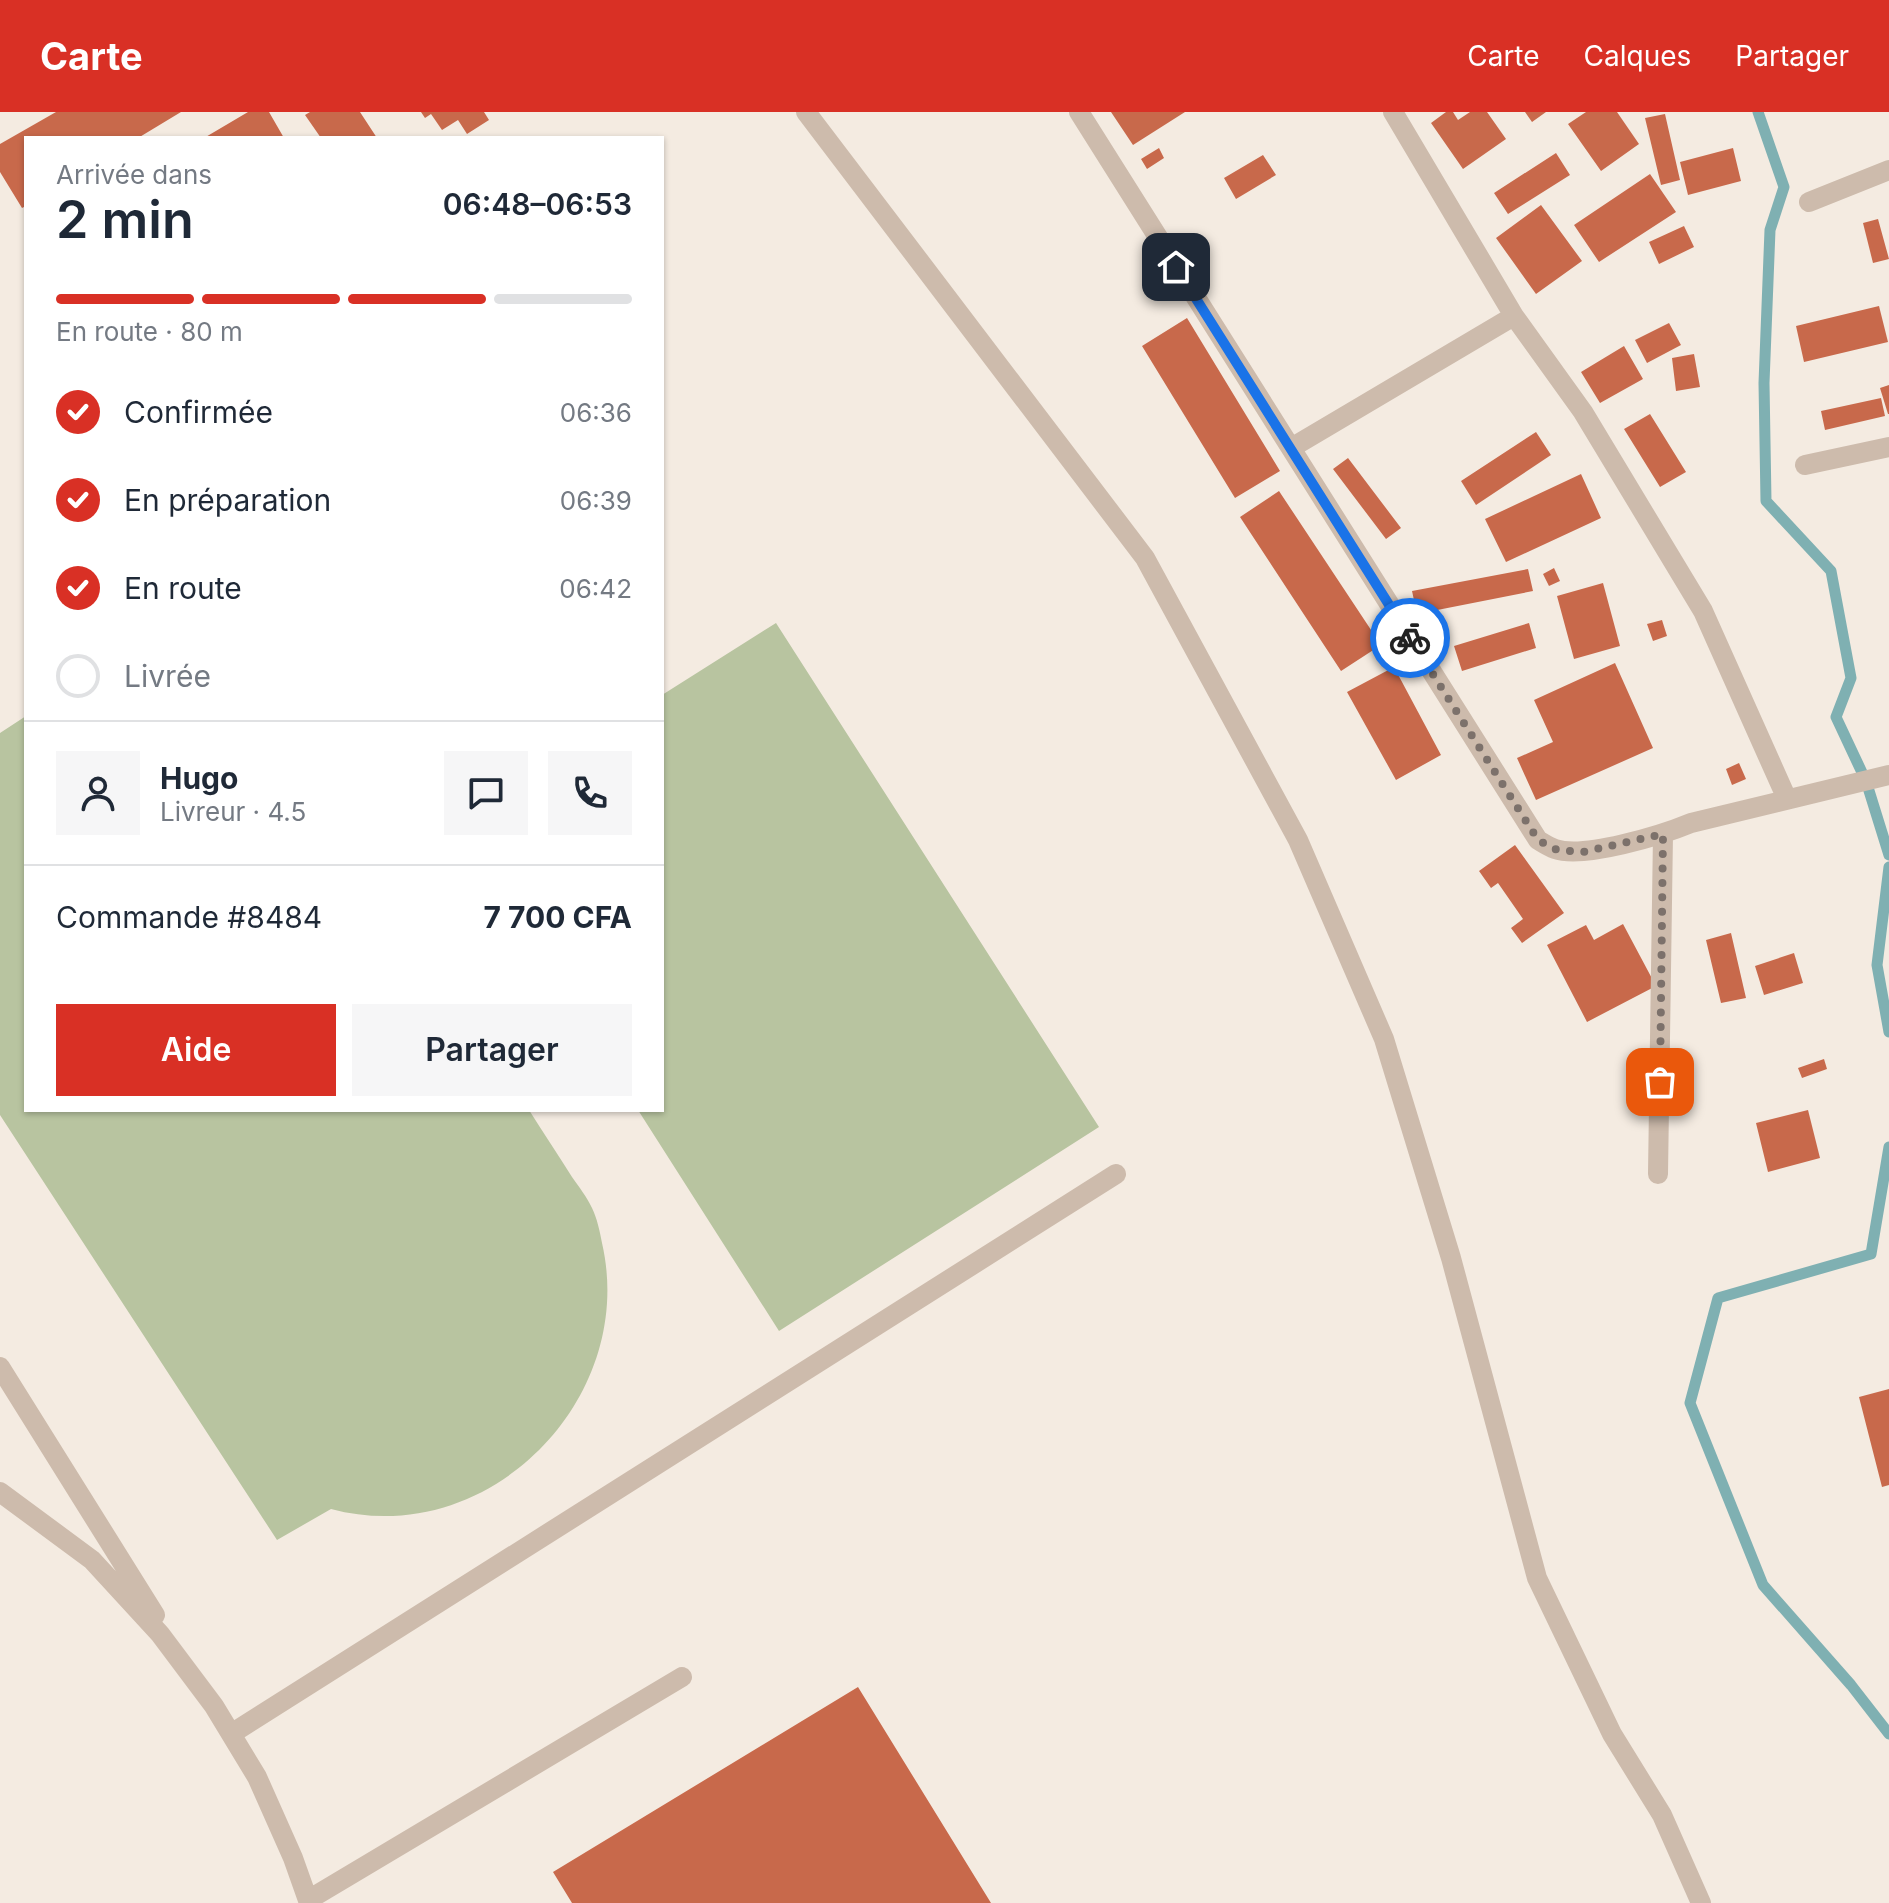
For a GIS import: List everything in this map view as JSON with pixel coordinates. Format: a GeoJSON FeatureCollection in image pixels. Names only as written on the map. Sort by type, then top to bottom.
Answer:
{"type":"FeatureCollection","features":[{"type":"Feature","properties":{"kind":"street"},"geometry":{"type":"LineString","coordinates":[[806,112],[1145,558],[1298,840],[1384,1039],[1451,1258],[1537,1578],[1612,1734],[1662,1815],[1701,1903]]}},
{"type":"Feature","properties":{"kind":"street"},"geometry":{"type":"LineString","coordinates":[[1079,112],[1538,840],[1557,850],[1583,852],[1889,775]]}},
{"type":"Feature","properties":{"kind":"street"},"geometry":{"type":"LineString","coordinates":[[1393,112],[1514,316],[1583,412],[1703,611],[1787,799]]}},
{"type":"Feature","properties":{"kind":"street"},"geometry":{"type":"LineString","coordinates":[[1809,202],[1889,170]]}},
{"type":"Feature","properties":{"kind":"street"},"geometry":{"type":"LineString","coordinates":[[1291,448],[1514,316]]}},
{"type":"Feature","properties":{"kind":"street"},"geometry":{"type":"LineString","coordinates":[[1805,465],[1889,447]]}},
{"type":"Feature","properties":{"kind":"street"},"geometry":{"type":"LineString","coordinates":[[1658,1174],[1663,834]]}},
{"type":"Feature","properties":{"kind":"street"},"geometry":{"type":"LineString","coordinates":[[231,1734],[1116,1174]]}},
{"type":"Feature","properties":{"kind":"street"},"geometry":{"type":"LineString","coordinates":[[0,1367],[200,1687]]}},
{"type":"Feature","properties":{"kind":"street"},"geometry":{"type":"LineString","coordinates":[[0,1492],[92,1560],[160,1634],[214,1706],[257,1777],[309,1901],[682,1677]]}},
{"type":"Feature","properties":{"kind":"green space"},"geometry":{"type":"Polygon","coordinates":[[[776,623],[1099,1127],[779,1331],[639,1112],[664,1112],[664,694],[776,623]]]}},
{"type":"Feature","properties":{"kind":"green space"},"geometry":{"type":"Polygon","coordinates":[[[24,717],[24,1112],[530,1112],[588,1200],[595,1216],[601,1239],[607,1301],[597,1356],[573,1407],[539,1450],[495,1484],[445,1507],[389,1516],[331,1509],[277,1540],[0,1115],[0,733],[24,717]]]}},
{"type":"Feature","properties":{"kind":"building"},"geometry":{"type":"Polygon","coordinates":[[[56,112],[181,112],[141,136],[24,136],[22,208],[0,172],[0,144],[56,112]]]}},
{"type":"Feature","properties":{"kind":"building"},"geometry":{"type":"Polygon","coordinates":[[[248,112],[269,112],[283,136],[207,136],[248,112]]]}},
{"type":"Feature","properties":{"kind":"building"},"geometry":{"type":"Polygon","coordinates":[[[310,112],[360,112],[376,136],[320,136],[305,115],[310,112]]]}},
{"type":"Feature","properties":{"kind":"building"},"geometry":{"type":"Polygon","coordinates":[[[421,112],[484,112],[489,120],[467,134],[458,120],[442,130],[431,114],[425,118],[421,112]]]}},
{"type":"Feature","properties":{"kind":"building"},"geometry":{"type":"Polygon","coordinates":[[[1111,112],[1185,112],[1133,145],[1111,112]]]}},
{"type":"Feature","properties":{"kind":"building"},"geometry":{"type":"Polygon","coordinates":[[[1446,112],[1453,112],[1458,120],[1470,112],[1487,112],[1506,139],[1463,169],[1431,123],[1446,112]]]}},
{"type":"Feature","properties":{"kind":"building"},"geometry":{"type":"Polygon","coordinates":[[[1525,112],[1546,112],[1532,122],[1525,112]]]}},
{"type":"Feature","properties":{"kind":"building"},"geometry":{"type":"Polygon","coordinates":[[[1586,112],[1617,112],[1639,144],[1601,171],[1568,124],[1586,112]]]}},
{"type":"Feature","properties":{"kind":"building"},"geometry":{"type":"Polygon","coordinates":[[[1665,114],[1680,180],[1661,185],[1645,118],[1665,114]]]}},
{"type":"Feature","properties":{"kind":"building"},"geometry":{"type":"Polygon","coordinates":[[[1159,148],[1164,158],[1147,169],[1141,159],[1159,148]]]}},
{"type":"Feature","properties":{"kind":"building"},"geometry":{"type":"Polygon","coordinates":[[[1733,148],[1741,181],[1688,195],[1680,162],[1733,148]]]}},
{"type":"Feature","properties":{"kind":"building"},"geometry":{"type":"Polygon","coordinates":[[[1556,153],[1570,175],[1508,214],[1494,193],[1556,153]]]}},
{"type":"Feature","properties":{"kind":"building"},"geometry":{"type":"Polygon","coordinates":[[[1263,155],[1276,175],[1236,199],[1224,178],[1263,155]]]}},
{"type":"Feature","properties":{"kind":"building"},"geometry":{"type":"Polygon","coordinates":[[[1650,174],[1676,212],[1599,262],[1574,225],[1650,174]]]}},
{"type":"Feature","properties":{"kind":"building"},"geometry":{"type":"Polygon","coordinates":[[[1541,205],[1582,261],[1536,294],[1496,238],[1541,205]]]}},
{"type":"Feature","properties":{"kind":"building"},"geometry":{"type":"Polygon","coordinates":[[[1878,219],[1889,259],[1873,263],[1863,223],[1878,219]]]}},
{"type":"Feature","properties":{"kind":"building"},"geometry":{"type":"Polygon","coordinates":[[[1684,226],[1694,247],[1659,264],[1649,242],[1684,226]]]}},
{"type":"Feature","properties":{"kind":"building"},"geometry":{"type":"Polygon","coordinates":[[[1879,306],[1888,342],[1804,362],[1796,326],[1879,306]]]}},
{"type":"Feature","properties":{"kind":"building"},"geometry":{"type":"Polygon","coordinates":[[[1187,318],[1280,471],[1235,498],[1142,346],[1187,318]]]}},
{"type":"Feature","properties":{"kind":"building"},"geometry":{"type":"Polygon","coordinates":[[[1669,323],[1681,345],[1647,363],[1635,340],[1669,323]]]}},
{"type":"Feature","properties":{"kind":"building"},"geometry":{"type":"Polygon","coordinates":[[[1624,346],[1643,379],[1600,403],[1581,372],[1624,346]]]}},
{"type":"Feature","properties":{"kind":"building"},"geometry":{"type":"Polygon","coordinates":[[[1694,354],[1700,387],[1676,391],[1672,358],[1694,354]]]}},
{"type":"Feature","properties":{"kind":"building"},"geometry":{"type":"Polygon","coordinates":[[[1889,385],[1889,414],[1888,414],[1880,388],[1889,385]]]}},
{"type":"Feature","properties":{"kind":"building"},"geometry":{"type":"Polygon","coordinates":[[[1881,398],[1885,416],[1825,430],[1821,411],[1881,398]]]}},
{"type":"Feature","properties":{"kind":"building"},"geometry":{"type":"Polygon","coordinates":[[[1650,414],[1686,472],[1660,487],[1624,429],[1650,414]]]}},
{"type":"Feature","properties":{"kind":"building"},"geometry":{"type":"Polygon","coordinates":[[[1536,432],[1551,455],[1476,505],[1461,481],[1536,432]]]}},
{"type":"Feature","properties":{"kind":"building"},"geometry":{"type":"Polygon","coordinates":[[[1348,458],[1401,528],[1386,539],[1333,469],[1348,458]]]}},
{"type":"Feature","properties":{"kind":"building"},"geometry":{"type":"Polygon","coordinates":[[[1581,474],[1601,518],[1506,562],[1485,519],[1581,474]]]}},
{"type":"Feature","properties":{"kind":"building"},"geometry":{"type":"Polygon","coordinates":[[[1279,491],[1381,645],[1341,671],[1240,517],[1279,491]]]}},
{"type":"Feature","properties":{"kind":"building"},"geometry":{"type":"Polygon","coordinates":[[[1554,568],[1560,581],[1549,586],[1543,574],[1554,568]]]}},
{"type":"Feature","properties":{"kind":"building"},"geometry":{"type":"Polygon","coordinates":[[[1528,569],[1533,591],[1417,614],[1412,591],[1528,569]]]}},
{"type":"Feature","properties":{"kind":"building"},"geometry":{"type":"Polygon","coordinates":[[[1603,583],[1620,646],[1574,659],[1557,596],[1603,583]]]}},
{"type":"Feature","properties":{"kind":"building"},"geometry":{"type":"Polygon","coordinates":[[[1662,620],[1667,636],[1653,641],[1647,624],[1662,620]]]}},
{"type":"Feature","properties":{"kind":"building"},"geometry":{"type":"Polygon","coordinates":[[[1529,623],[1536,648],[1462,671],[1454,646],[1529,623]]]}},
{"type":"Feature","properties":{"kind":"building"},"geometry":{"type":"Polygon","coordinates":[[[1615,663],[1653,748],[1536,800],[1517,758],[1553,742],[1534,700],[1615,663]]]}},
{"type":"Feature","properties":{"kind":"building"},"geometry":{"type":"Polygon","coordinates":[[[1394,667],[1441,755],[1396,780],[1347,692],[1394,667]]]}},
{"type":"Feature","properties":{"kind":"building"},"geometry":{"type":"Polygon","coordinates":[[[1739,763],[1746,779],[1732,785],[1726,769],[1739,763]]]}},
{"type":"Feature","properties":{"kind":"building"},"geometry":{"type":"Polygon","coordinates":[[[1515,845],[1564,913],[1522,943],[1511,928],[1523,919],[1498,883],[1491,888],[1479,871],[1515,845]]]}},
{"type":"Feature","properties":{"kind":"building"},"geometry":{"type":"Polygon","coordinates":[[[1623,924],[1656,986],[1587,1022],[1547,945],[1586,925],[1594,940],[1623,924]]]}},
{"type":"Feature","properties":{"kind":"building"},"geometry":{"type":"Polygon","coordinates":[[[1731,933],[1746,998],[1721,1003],[1706,940],[1731,933]]]}},
{"type":"Feature","properties":{"kind":"building"},"geometry":{"type":"Polygon","coordinates":[[[1794,953],[1803,983],[1764,995],[1755,966],[1794,953]]]}},
{"type":"Feature","properties":{"kind":"building"},"geometry":{"type":"Polygon","coordinates":[[[1824,1059],[1827,1069],[1802,1078],[1798,1068],[1824,1059]]]}},
{"type":"Feature","properties":{"kind":"building"},"geometry":{"type":"Polygon","coordinates":[[[1808,1110],[1820,1158],[1768,1172],[1756,1123],[1808,1110]]]}},
{"type":"Feature","properties":{"kind":"building"},"geometry":{"type":"Polygon","coordinates":[[[1889,1389],[1889,1485],[1882,1487],[1859,1397],[1889,1389]]]}},
{"type":"Feature","properties":{"kind":"building"},"geometry":{"type":"Polygon","coordinates":[[[858,1687],[991,1903],[572,1903],[553,1872],[858,1687]]]}},
{"type":"Feature","properties":{"kind":"waterway"},"geometry":{"type":"LineString","coordinates":[[1758,112],[1784,187],[1770,230],[1764,383],[1766,501],[1831,571],[1851,678],[1836,717],[1866,781],[1889,855]]}},
{"type":"Feature","properties":{"kind":"waterway"},"geometry":{"type":"LineString","coordinates":[[1889,867],[1877,965],[1889,1032]]}},
{"type":"Feature","properties":{"kind":"waterway"},"geometry":{"type":"LineString","coordinates":[[1889,1147],[1871,1254],[1718,1298],[1690,1403],[1763,1585],[1851,1685],[1889,1734]]}},
{"type":"Feature","properties":{"kind":"way so far"},"geometry":{"type":"LineString","coordinates":[[1410,638],[1538,840],[1557,850],[1583,852],[1663,834],[1660,1082]]}},
{"type":"Feature","properties":{"kind":"route"},"geometry":{"type":"LineString","coordinates":[[1176,267],[1410,638]]}}]}
